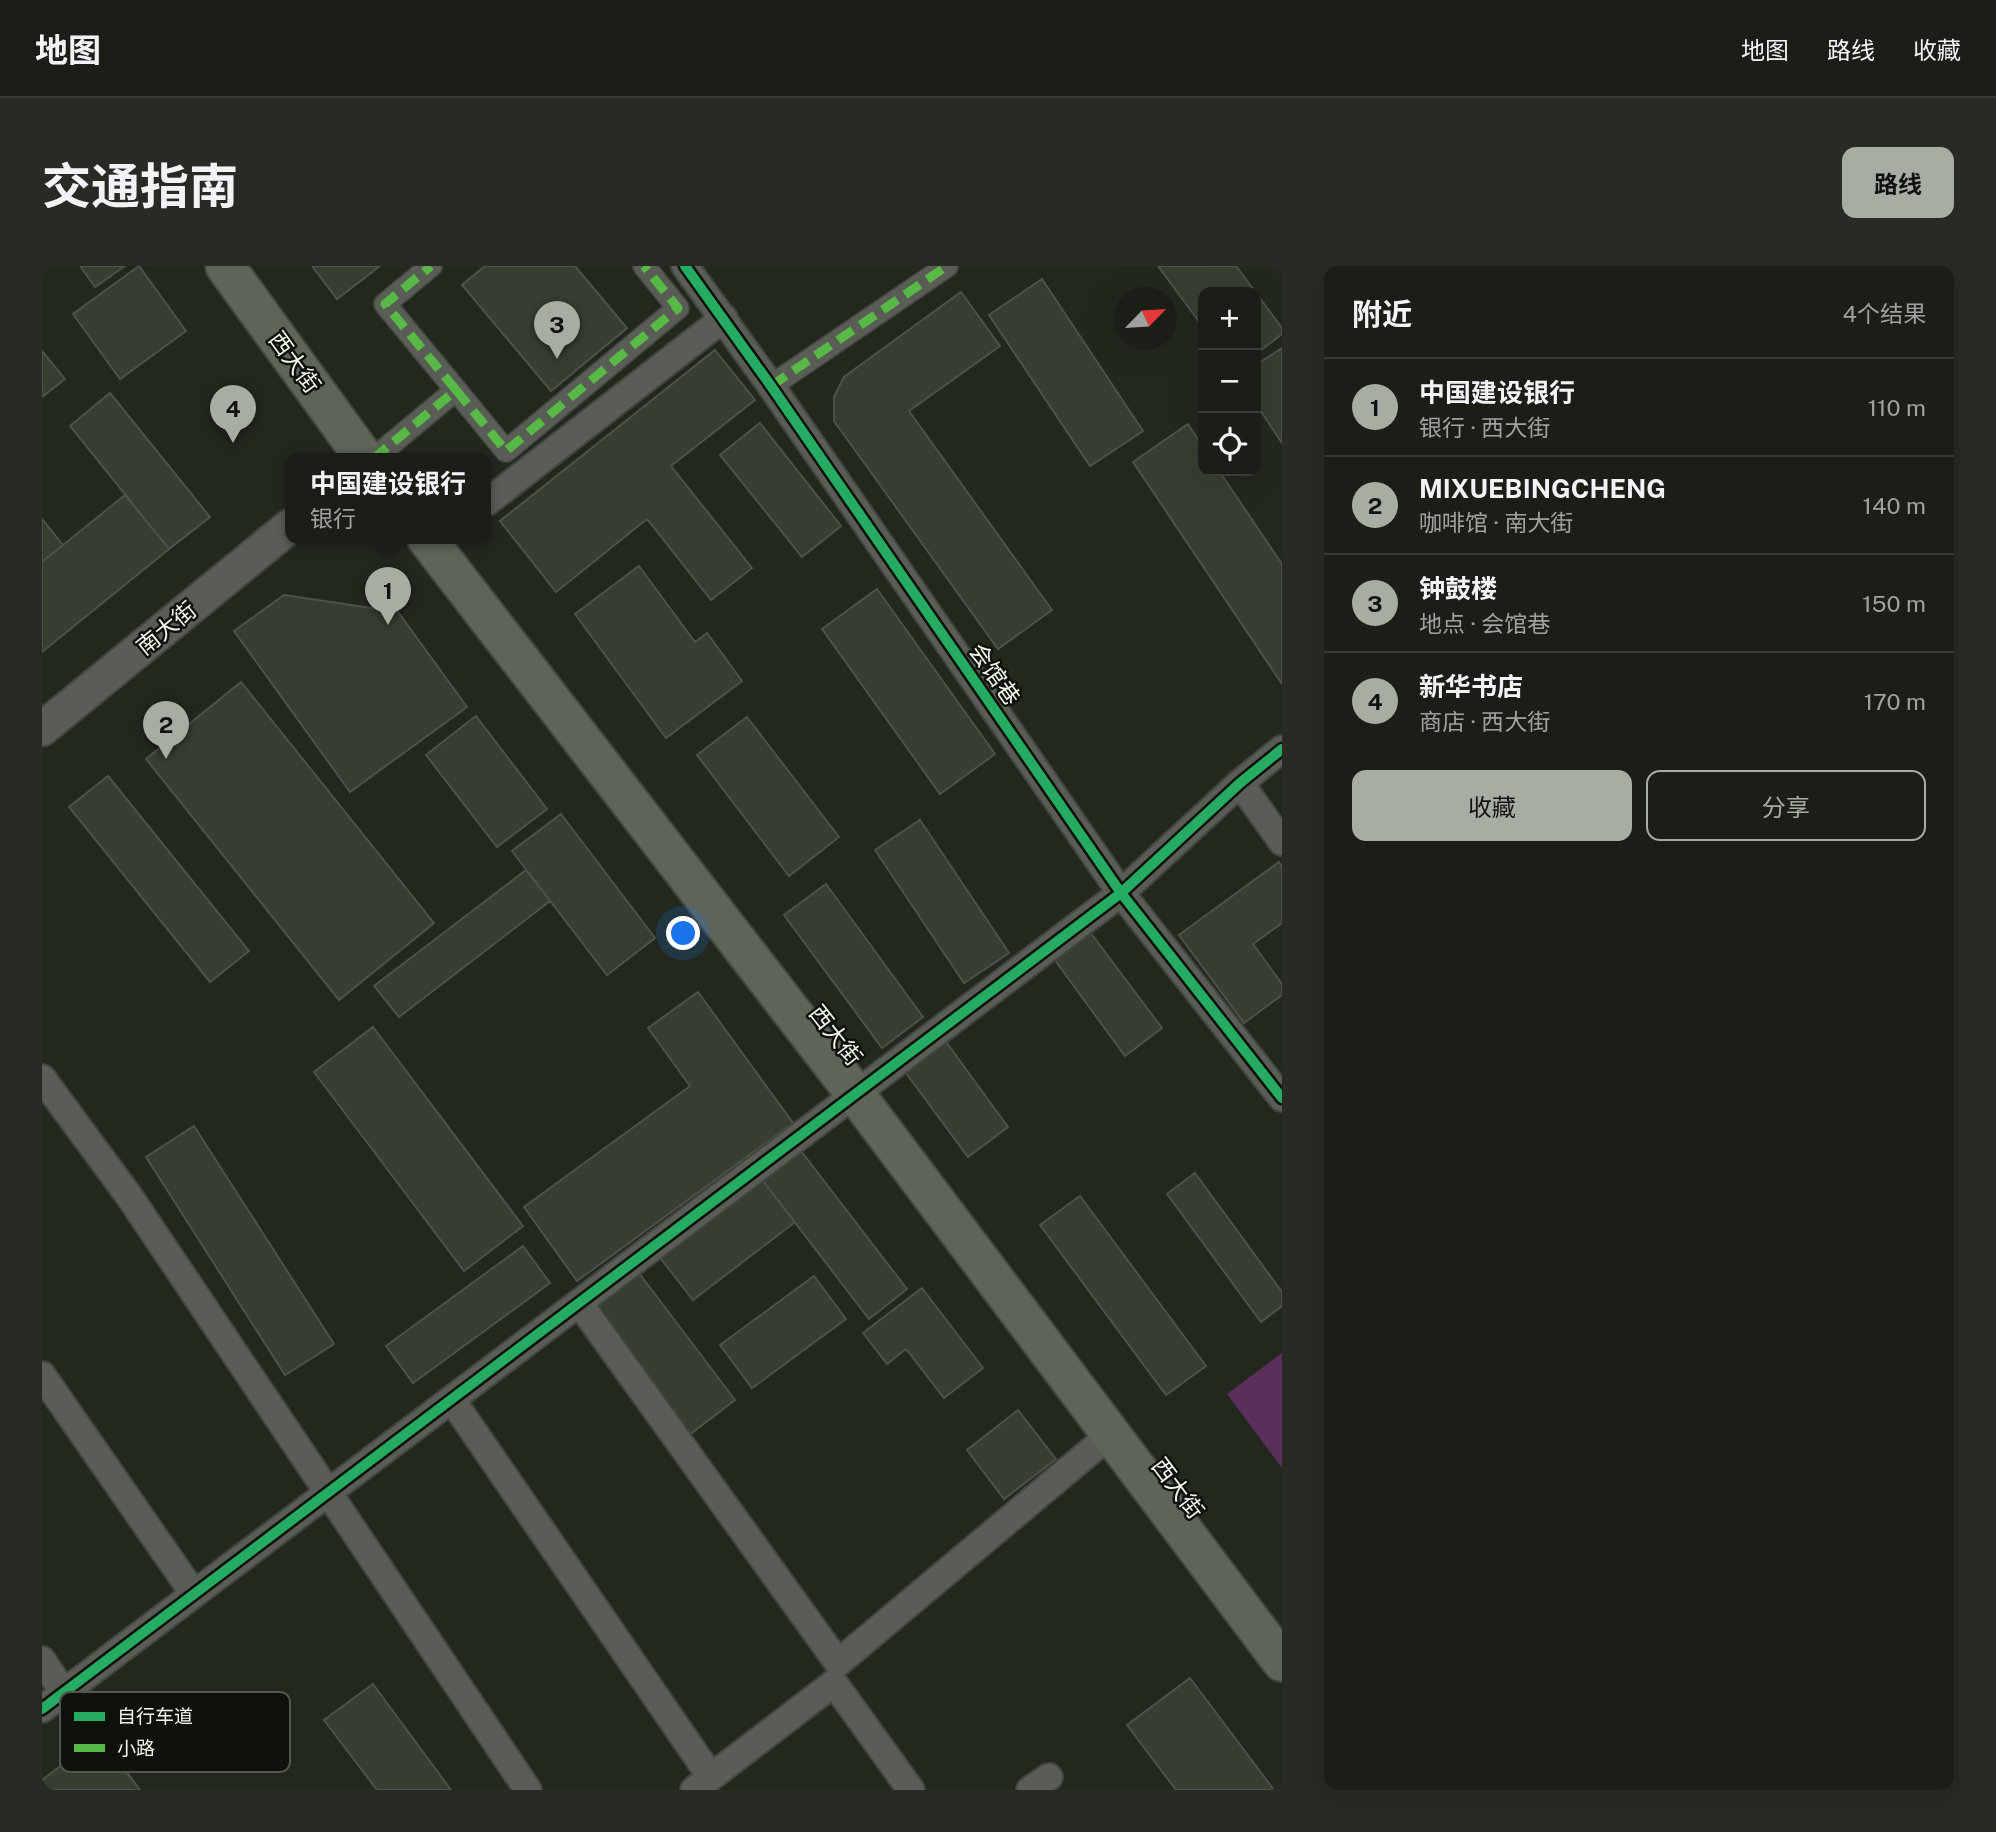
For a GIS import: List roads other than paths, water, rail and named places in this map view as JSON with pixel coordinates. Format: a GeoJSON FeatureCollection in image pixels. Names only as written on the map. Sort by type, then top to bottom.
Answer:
{"type":"FeatureCollection","features":[{"type":"Feature","properties":{"kind":"main road","name":"西大街"},"geometry":{"type":"LineString","coordinates":[[225,266],[361,453]]}},
{"type":"Feature","properties":{"kind":"main road","name":"西大街"},"geometry":{"type":"LineString","coordinates":[[435,544],[856,1095],[1282,1662]]}},
{"type":"Feature","properties":{"kind":"street"},"geometry":{"type":"LineString","coordinates":[[430,266],[385,304],[506,451],[678,308],[644,266]]}},
{"type":"Feature","properties":{"kind":"street","name":"会馆巷"},"geometry":{"type":"LineString","coordinates":[[685,266],[724,318],[1121,893],[1282,1098]]}},
{"type":"Feature","properties":{"kind":"street"},"geometry":{"type":"LineString","coordinates":[[771,386],[947,266]]}},
{"type":"Feature","properties":{"kind":"street"},"geometry":{"type":"LineString","coordinates":[[491,499],[724,318]]}},
{"type":"Feature","properties":{"kind":"street"},"geometry":{"type":"LineString","coordinates":[[380,453],[456,390]]}},
{"type":"Feature","properties":{"kind":"street","name":"南大街"},"geometry":{"type":"LineString","coordinates":[[42,729],[285,530]]}},
{"type":"Feature","properties":{"kind":"street"},"geometry":{"type":"LineString","coordinates":[[65,1692],[1121,893],[1240,783],[1282,750]]}},
{"type":"Feature","properties":{"kind":"street"},"geometry":{"type":"LineString","coordinates":[[1240,783],[1282,842]]}},
{"type":"Feature","properties":{"kind":"street"},"geometry":{"type":"LineString","coordinates":[[42,1078],[129,1196],[528,1790]]}},
{"type":"Feature","properties":{"kind":"street"},"geometry":{"type":"LineString","coordinates":[[580,1304],[838,1663],[1111,1434]]}},
{"type":"Feature","properties":{"kind":"street"},"geometry":{"type":"LineString","coordinates":[[42,1375],[194,1594]]}},
{"type":"Feature","properties":{"kind":"street"},"geometry":{"type":"LineString","coordinates":[[452,1400],[702,1784],[834,1683],[911,1790]]}},
{"type":"Feature","properties":{"kind":"street"},"geometry":{"type":"LineString","coordinates":[[42,1660],[63,1692]]}},
{"type":"Feature","properties":{"kind":"street"},"geometry":{"type":"LineString","coordinates":[[42,1709],[60,1696]]}},
{"type":"Feature","properties":{"kind":"place","name":"钟鼓楼"},"geometry":{"type":"Point","coordinates":[557,359]}},
{"type":"Feature","properties":{"kind":"place","name":"新华书店"},"geometry":{"type":"Point","coordinates":[233,443]}},
{"type":"Feature","properties":{"kind":"place","name":"中国建设银行"},"geometry":{"type":"Point","coordinates":[388,625]}},
{"type":"Feature","properties":{"kind":"place","name":"MIXUEBINGCHENG"},"geometry":{"type":"Point","coordinates":[166,759]}}]}
